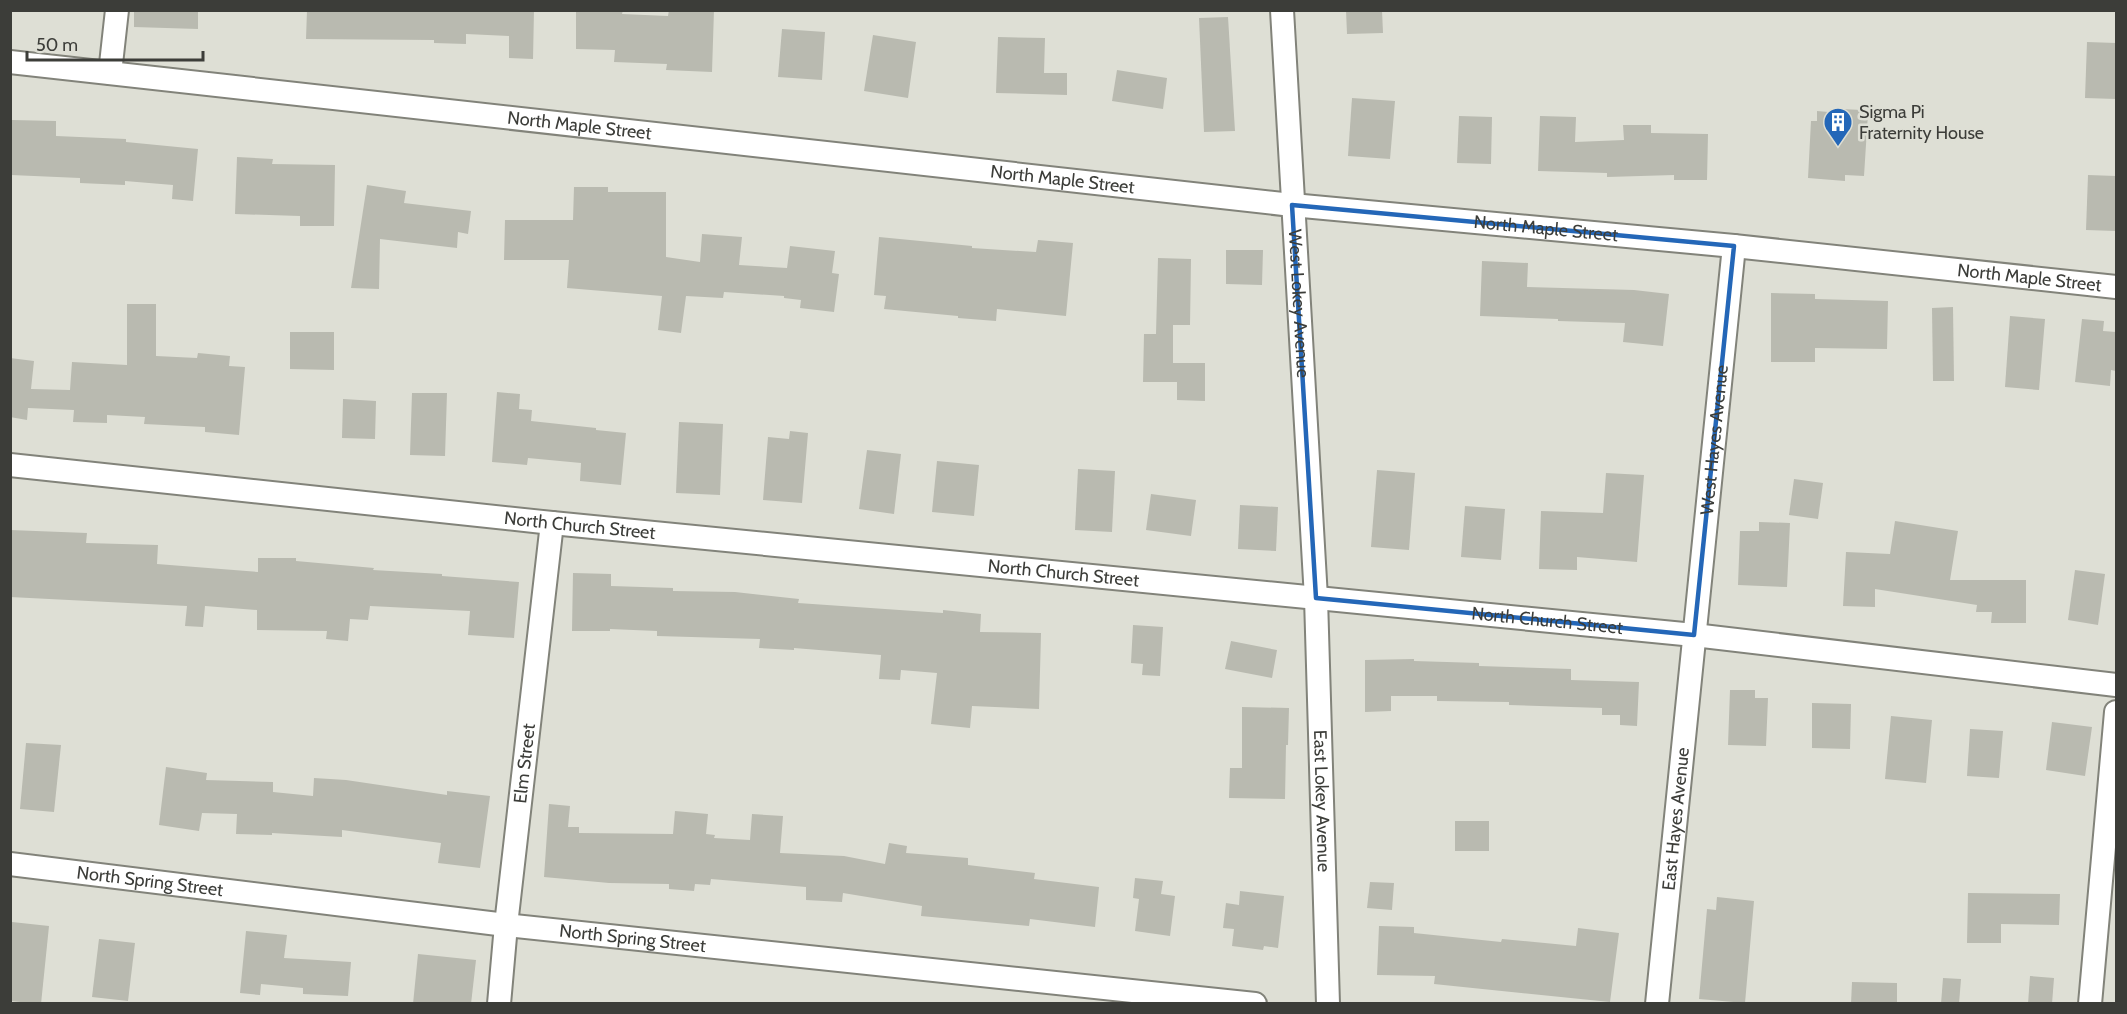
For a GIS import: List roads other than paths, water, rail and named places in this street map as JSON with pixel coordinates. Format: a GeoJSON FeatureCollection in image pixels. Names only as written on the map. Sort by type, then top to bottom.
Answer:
{"type":"FeatureCollection","features":[{"type":"Feature","properties":{"kind":"street"},"geometry":{"type":"LineString","coordinates":[[110,72],[117,10]]}},
{"type":"Feature","properties":{"kind":"street","name":"West Lokey Avenue"},"geometry":{"type":"LineString","coordinates":[[1282,10],[1316,598]]}},
{"type":"Feature","properties":{"kind":"street","name":"North Maple Street"},"geometry":{"type":"LineString","coordinates":[[10,62],[1292,205],[1734,246],[2116,287]]}},
{"type":"Feature","properties":{"kind":"street","name":"West Hayes Avenue"},"geometry":{"type":"LineString","coordinates":[[1694,635],[1734,246]]}},
{"type":"Feature","properties":{"kind":"street","name":"North Church Street"},"geometry":{"type":"LineString","coordinates":[[10,465],[552,523],[1694,635],[2116,686]]}},
{"type":"Feature","properties":{"kind":"street","name":"Elm Street"},"geometry":{"type":"LineString","coordinates":[[499,1004],[552,523]]}},
{"type":"Feature","properties":{"kind":"street","name":"East Lokey Avenue"},"geometry":{"type":"LineString","coordinates":[[1316,598],[1328,1004]]}},
{"type":"Feature","properties":{"kind":"street","name":"East Hayes Avenue"},"geometry":{"type":"LineString","coordinates":[[1657,1004],[1694,635]]}},
{"type":"Feature","properties":{"kind":"street"},"geometry":{"type":"LineString","coordinates":[[2090,1004],[2116,712]]}},
{"type":"Feature","properties":{"kind":"street","name":"North Spring Street"},"geometry":{"type":"LineString","coordinates":[[10,864],[506,925],[1255,1004]]}},
{"type":"Feature","properties":{"kind":"place","name":"Sigma Pi Fraternity House"},"geometry":{"type":"Point","coordinates":[1838,148]}}]}
